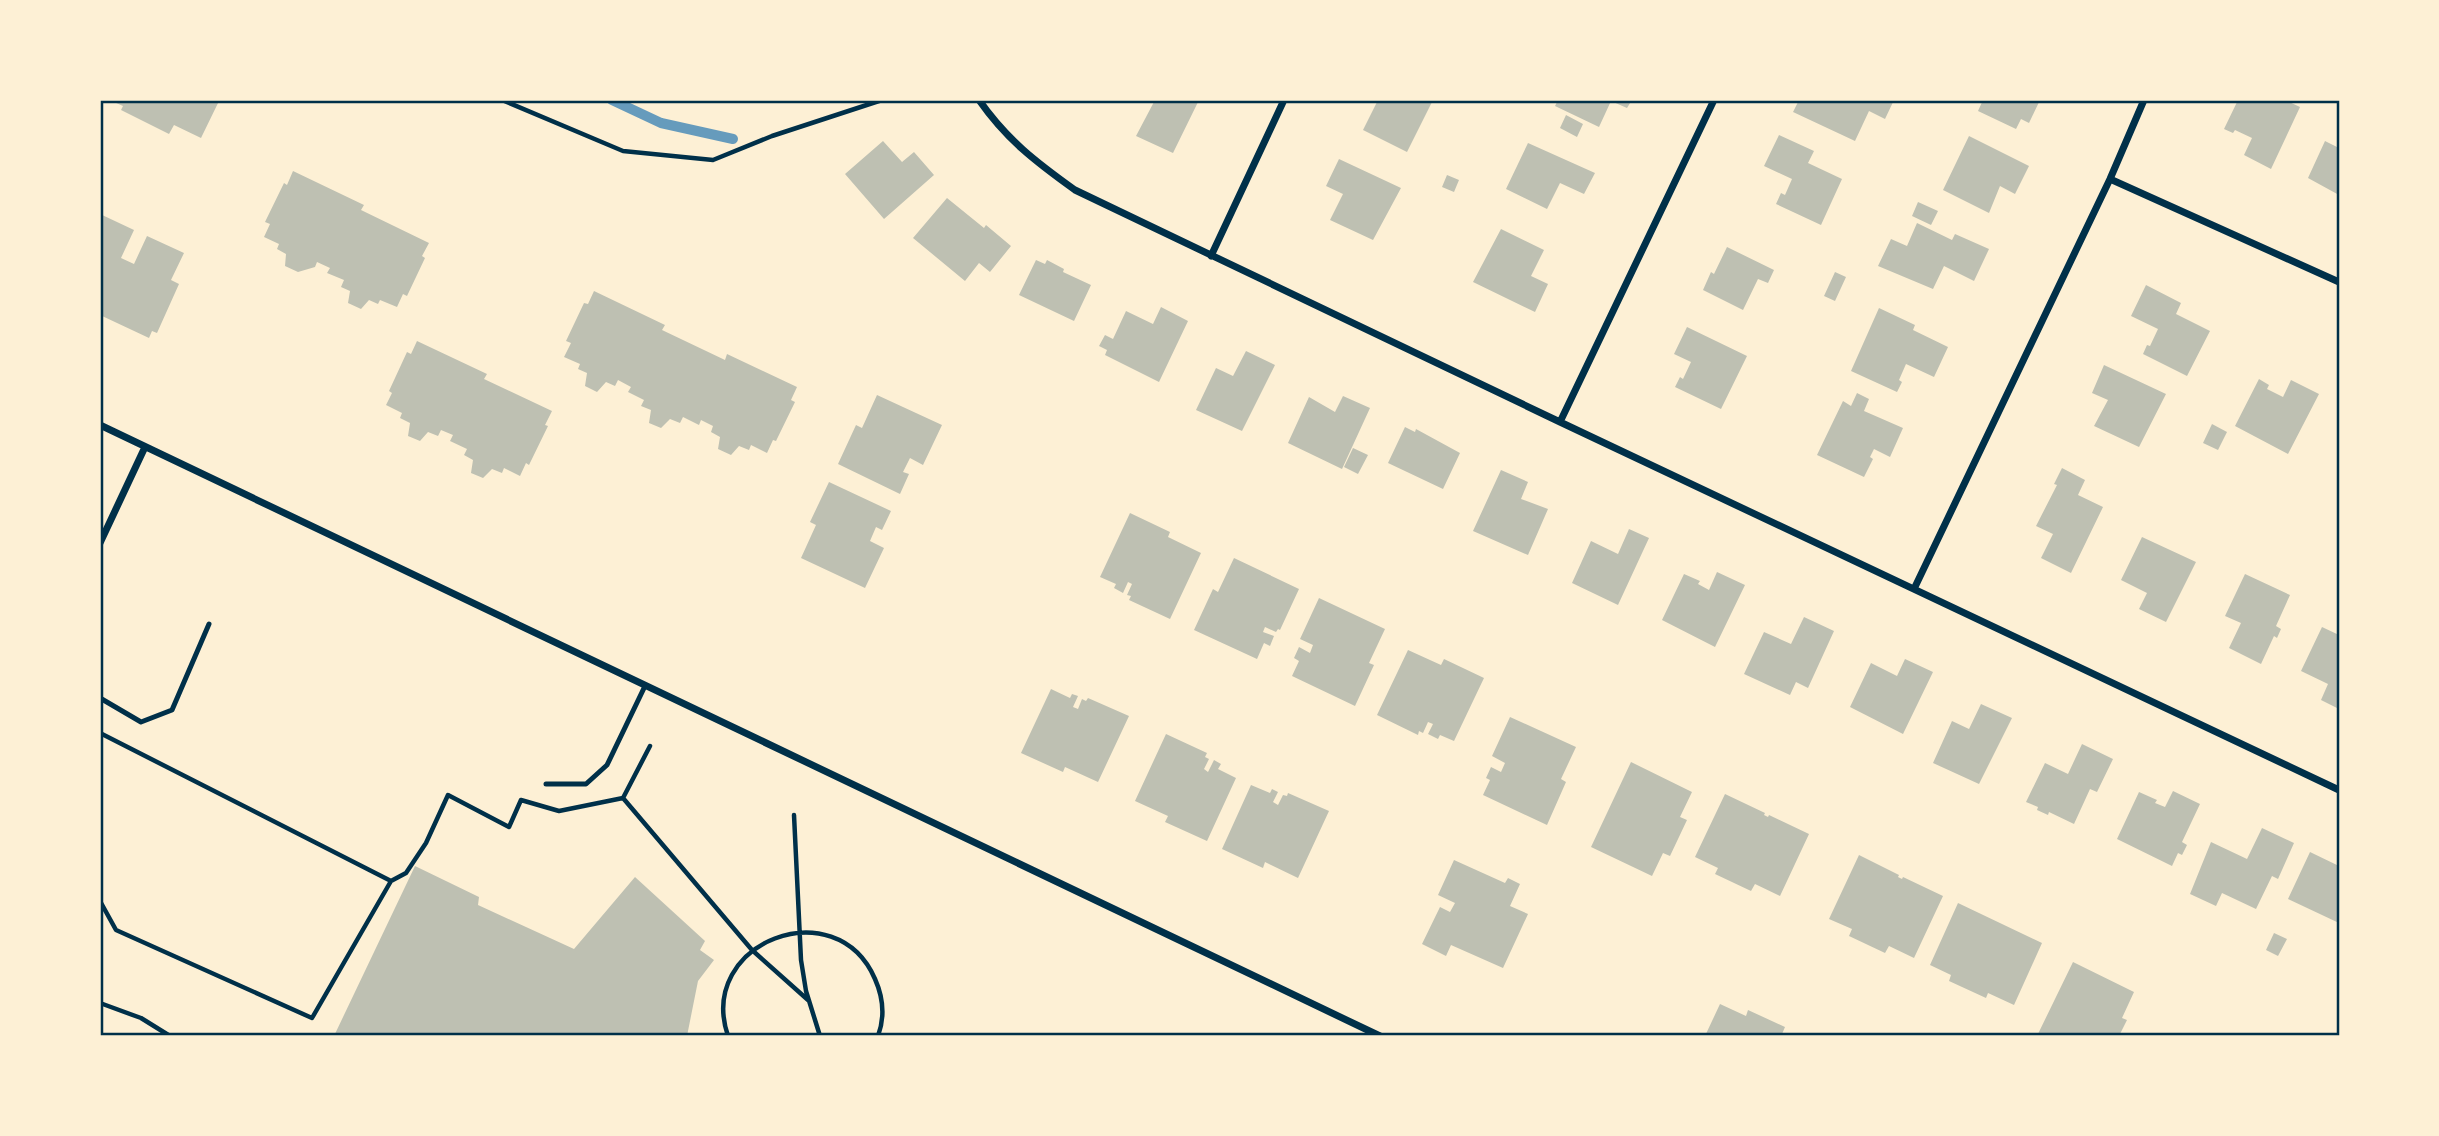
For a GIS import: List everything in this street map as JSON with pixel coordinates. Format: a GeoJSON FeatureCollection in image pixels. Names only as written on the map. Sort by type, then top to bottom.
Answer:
{"type":"FeatureCollection","features":[{"type":"Feature","properties":{"kind":"street"},"geometry":{"type":"LineString","coordinates":[[979,100],[991,118],[1023,152],[1075,190],[2339,790]]}},
{"type":"Feature","properties":{"kind":"street"},"geometry":{"type":"LineString","coordinates":[[1211,256],[1284,100]]}},
{"type":"Feature","properties":{"kind":"street"},"geometry":{"type":"LineString","coordinates":[[1560,422],[1714,100]]}},
{"type":"Feature","properties":{"kind":"street"},"geometry":{"type":"LineString","coordinates":[[1914,589],[2110,178],[2144,100]]}},
{"type":"Feature","properties":{"kind":"street"},"geometry":{"type":"LineString","coordinates":[[2110,178],[2339,282]]}},
{"type":"Feature","properties":{"kind":"street"},"geometry":{"type":"LineString","coordinates":[[100,425],[1380,1036]]}},
{"type":"Feature","properties":{"kind":"street"},"geometry":{"type":"LineString","coordinates":[[100,543],[145,447]]}},
{"type":"Feature","properties":{"kind":"lane"},"geometry":{"type":"LineString","coordinates":[[100,698],[141,722],[172,710],[209,624]]}},
{"type":"Feature","properties":{"kind":"lane"},"geometry":{"type":"LineString","coordinates":[[547,784],[586,784],[607,765],[645,686]]}},
{"type":"Feature","properties":{"kind":"path"},"geometry":{"type":"LineString","coordinates":[[502,100],[623,151],[713,160],[772,136],[882,100]]}},
{"type":"Feature","properties":{"kind":"path"},"geometry":{"type":"LineString","coordinates":[[100,733],[391,881]]}},
{"type":"Feature","properties":{"kind":"path"},"geometry":{"type":"LineString","coordinates":[[623,798],[650,746]]}},
{"type":"Feature","properties":{"kind":"path"},"geometry":{"type":"LineString","coordinates":[[100,901],[116,930],[312,1018],[391,881],[407,873],[426,843],[448,796],[509,827],[521,800],[559,811],[623,798]]}},
{"type":"Feature","properties":{"kind":"path"},"geometry":{"type":"LineString","coordinates":[[623,798],[752,950],[808,1000]]}},
{"type":"Feature","properties":{"kind":"path"},"geometry":{"type":"LineString","coordinates":[[794,815],[799,932],[808,1000],[820,1036]]}},
{"type":"Feature","properties":{"kind":"path"},"geometry":{"type":"LineString","coordinates":[[727,1036],[723,1005],[727,984],[737,965],[752,950],[782,934],[799,932],[820,934],[840,941],[857,954],[871,971],[879,990],[883,1011],[878,1036]]}},
{"type":"Feature","properties":{"kind":"path"},"geometry":{"type":"LineString","coordinates":[[100,1003],[141,1018],[170,1036]]}},
{"type":"Feature","properties":{"kind":"building"},"geometry":{"type":"Polygon","coordinates":[[[1155,100],[1199,100],[1173,153],[1136,136],[1155,100]]]}},
{"type":"Feature","properties":{"kind":"building"},"geometry":{"type":"Polygon","coordinates":[[[1378,100],[1433,100],[1407,152],[1363,130],[1378,100]]]}},
{"type":"Feature","properties":{"kind":"building"},"geometry":{"type":"Polygon","coordinates":[[[1558,100],[1632,100],[1627,108],[1611,101],[1599,127],[1555,106],[1558,100]]]}},
{"type":"Feature","properties":{"kind":"building"},"geometry":{"type":"Polygon","coordinates":[[[1799,100],[1894,100],[1885,119],[1869,111],[1855,141],[1793,112],[1799,100]]]}},
{"type":"Feature","properties":{"kind":"building"},"geometry":{"type":"Polygon","coordinates":[[[1983,100],[2040,100],[2029,123],[2021,119],[2016,129],[1978,111],[1983,100]]]}},
{"type":"Feature","properties":{"kind":"building"},"geometry":{"type":"Polygon","coordinates":[[[2238,100],[2285,100],[2300,107],[2271,169],[2244,155],[2252,138],[2235,130],[2233,133],[2224,129],[2238,100]]]}},
{"type":"Feature","properties":{"kind":"building"},"geometry":{"type":"Polygon","coordinates":[[[219,101],[201,138],[174,125],[169,134],[121,110],[123,106],[114,102],[219,101]]]}},
{"type":"Feature","properties":{"kind":"building"},"geometry":{"type":"Polygon","coordinates":[[[1566,115],[1583,124],[1577,137],[1560,128],[1566,115]]]}},
{"type":"Feature","properties":{"kind":"building"},"geometry":{"type":"Polygon","coordinates":[[[1779,135],[1814,151],[1808,163],[1842,179],[1821,225],[1776,204],[1781,193],[1785,195],[1792,179],[1764,166],[1779,135]]]}},
{"type":"Feature","properties":{"kind":"building"},"geometry":{"type":"Polygon","coordinates":[[[1969,136],[2029,166],[2015,194],[2000,186],[1989,213],[1943,190],[1969,136]]]}},
{"type":"Feature","properties":{"kind":"building"},"geometry":{"type":"Polygon","coordinates":[[[883,141],[902,162],[914,152],[934,175],[884,219],[845,174],[883,141]]]}},
{"type":"Feature","properties":{"kind":"building"},"geometry":{"type":"Polygon","coordinates":[[[2325,141],[2339,148],[2339,195],[2308,178],[2325,141]]]}},
{"type":"Feature","properties":{"kind":"building"},"geometry":{"type":"Polygon","coordinates":[[[1528,143],[1595,173],[1584,194],[1560,183],[1547,209],[1506,189],[1528,143]]]}},
{"type":"Feature","properties":{"kind":"building"},"geometry":{"type":"Polygon","coordinates":[[[1339,159],[1401,188],[1373,240],[1330,220],[1343,194],[1326,186],[1339,159]]]}},
{"type":"Feature","properties":{"kind":"building"},"geometry":{"type":"Polygon","coordinates":[[[293,171],[364,205],[361,210],[429,243],[407,296],[403,294],[397,307],[380,300],[378,304],[369,300],[361,309],[348,303],[350,291],[341,287],[344,280],[327,273],[330,268],[317,262],[315,267],[298,272],[285,266],[286,254],[277,249],[279,244],[264,237],[270,224],[265,222],[284,183],[287,185],[293,171]]]}},
{"type":"Feature","properties":{"kind":"building"},"geometry":{"type":"Polygon","coordinates":[[[1447,175],[1459,180],[1454,192],[1442,187],[1447,175]]]}},
{"type":"Feature","properties":{"kind":"building"},"geometry":{"type":"Polygon","coordinates":[[[947,198],[1011,246],[990,272],[979,263],[965,281],[913,238],[947,198]]]}},
{"type":"Feature","properties":{"kind":"building"},"geometry":{"type":"Polygon","coordinates":[[[1918,202],[1938,211],[1931,225],[1912,216],[1918,202]]]}},
{"type":"Feature","properties":{"kind":"building"},"geometry":{"type":"Polygon","coordinates":[[[100,214],[134,230],[121,258],[134,264],[147,236],[184,253],[171,280],[179,284],[157,333],[152,331],[149,338],[100,315],[100,214]]]}},
{"type":"Feature","properties":{"kind":"building"},"geometry":{"type":"Polygon","coordinates":[[[1917,223],[1952,240],[1955,234],[1989,249],[1974,281],[1944,266],[1933,289],[1878,266],[1891,239],[1907,246],[1917,223]]]}},
{"type":"Feature","properties":{"kind":"building"},"geometry":{"type":"Polygon","coordinates":[[[1501,229],[1544,250],[1531,276],[1548,284],[1535,312],[1473,282],[1501,229]]]}},
{"type":"Feature","properties":{"kind":"building"},"geometry":{"type":"Polygon","coordinates":[[[1727,247],[1774,270],[1768,283],[1758,279],[1743,310],[1703,290],[1727,247]]]}},
{"type":"Feature","properties":{"kind":"building"},"geometry":{"type":"Polygon","coordinates":[[[1036,260],[1045,264],[1047,260],[1064,269],[1063,272],[1091,285],[1074,321],[1019,295],[1036,260]]]}},
{"type":"Feature","properties":{"kind":"building"},"geometry":{"type":"Polygon","coordinates":[[[1835,272],[1846,277],[1835,301],[1824,296],[1835,272]]]}},
{"type":"Feature","properties":{"kind":"building"},"geometry":{"type":"Polygon","coordinates":[[[2146,285],[2181,303],[2176,314],[2210,331],[2187,376],[2143,354],[2158,329],[2131,316],[2146,285]]]}},
{"type":"Feature","properties":{"kind":"building"},"geometry":{"type":"Polygon","coordinates":[[[594,291],[665,325],[662,330],[725,360],[727,354],[797,387],[791,400],[795,402],[776,441],[773,440],[767,453],[751,445],[749,450],[739,446],[731,455],[718,449],[720,437],[711,432],[713,426],[701,420],[699,425],[683,417],[680,423],[670,419],[661,428],[649,423],[651,410],[641,406],[644,400],[628,392],[631,387],[618,380],[615,386],[606,382],[597,392],[585,386],[587,373],[578,369],[580,364],[564,357],[571,343],[566,341],[584,303],[588,304],[594,291]]]}},
{"type":"Feature","properties":{"kind":"building"},"geometry":{"type":"Polygon","coordinates":[[[1161,307],[1188,321],[1159,382],[1105,355],[1107,350],[1099,346],[1105,335],[1113,339],[1126,311],[1153,324],[1161,307]]]}},
{"type":"Feature","properties":{"kind":"building"},"geometry":{"type":"Polygon","coordinates":[[[1879,308],[1915,325],[1913,330],[1948,347],[1934,377],[1906,364],[1897,392],[1851,371],[1879,308]]]}},
{"type":"Feature","properties":{"kind":"building"},"geometry":{"type":"Polygon","coordinates":[[[1687,327],[1747,356],[1721,409],[1675,387],[1680,377],[1683,379],[1691,362],[1674,354],[1687,327]]]}},
{"type":"Feature","properties":{"kind":"building"},"geometry":{"type":"Polygon","coordinates":[[[417,341],[487,374],[484,379],[552,411],[545,425],[548,426],[529,465],[526,463],[520,476],[504,468],[502,473],[492,469],[483,478],[471,473],[473,460],[464,455],[467,449],[450,441],[453,435],[441,430],[438,436],[428,432],[420,441],[408,436],[410,423],[400,418],[402,413],[386,405],[392,393],[389,391],[407,352],[411,354],[417,341]]]}},
{"type":"Feature","properties":{"kind":"building"},"geometry":{"type":"Polygon","coordinates":[[[1246,351],[1275,365],[1242,431],[1196,410],[1216,368],[1233,376],[1246,351]]]}},
{"type":"Feature","properties":{"kind":"building"},"geometry":{"type":"Polygon","coordinates":[[[2104,365],[2166,394],[2139,447],[2094,426],[2108,400],[2092,393],[2104,365]]]}},
{"type":"Feature","properties":{"kind":"building"},"geometry":{"type":"Polygon","coordinates":[[[2259,379],[2269,385],[2267,389],[2283,397],[2291,380],[2319,394],[2288,454],[2235,426],[2259,379]]]}},
{"type":"Feature","properties":{"kind":"building"},"geometry":{"type":"Polygon","coordinates":[[[1857,393],[1869,399],[1864,411],[1903,428],[1890,457],[1874,449],[1870,457],[1873,459],[1864,477],[1817,455],[1843,401],[1851,406],[1857,393]]]}},
{"type":"Feature","properties":{"kind":"building"},"geometry":{"type":"Polygon","coordinates":[[[877,395],[942,425],[923,465],[910,458],[903,472],[909,474],[900,494],[838,464],[856,425],[862,428],[877,395]]]}},
{"type":"Feature","properties":{"kind":"building"},"geometry":{"type":"Polygon","coordinates":[[[1343,396],[1370,408],[1342,469],[1288,443],[1309,397],[1335,412],[1343,396]]]}},
{"type":"Feature","properties":{"kind":"building"},"geometry":{"type":"Polygon","coordinates":[[[2212,424],[2227,432],[2218,450],[2203,443],[2212,424]]]}},
{"type":"Feature","properties":{"kind":"building"},"geometry":{"type":"Polygon","coordinates":[[[1405,427],[1415,432],[1416,429],[1460,453],[1443,489],[1388,463],[1405,427]]]}},
{"type":"Feature","properties":{"kind":"building"},"geometry":{"type":"Polygon","coordinates":[[[1353,448],[1368,455],[1358,474],[1344,467],[1353,448]]]}},
{"type":"Feature","properties":{"kind":"building"},"geometry":{"type":"Polygon","coordinates":[[[2062,468],[2085,480],[2078,495],[2103,507],[2071,573],[2041,558],[2053,534],[2036,526],[2057,485],[2054,484],[2062,468]]]}},
{"type":"Feature","properties":{"kind":"building"},"geometry":{"type":"Polygon","coordinates":[[[1501,470],[1528,482],[1521,499],[1548,509],[1528,555],[1473,531],[1501,470]]]}},
{"type":"Feature","properties":{"kind":"building"},"geometry":{"type":"Polygon","coordinates":[[[829,482],[891,511],[882,530],[876,527],[870,541],[884,548],[865,588],[801,558],[816,525],[810,522],[829,482]]]}},
{"type":"Feature","properties":{"kind":"building"},"geometry":{"type":"Polygon","coordinates":[[[1130,513],[1170,532],[1168,537],[1201,553],[1170,619],[1129,600],[1131,596],[1127,595],[1132,584],[1128,582],[1123,593],[1114,588],[1116,584],[1100,577],[1130,513]]]}},
{"type":"Feature","properties":{"kind":"building"},"geometry":{"type":"Polygon","coordinates":[[[1629,529],[1649,538],[1618,605],[1572,583],[1591,541],[1618,554],[1629,529]]]}},
{"type":"Feature","properties":{"kind":"building"},"geometry":{"type":"Polygon","coordinates":[[[2142,537],[2196,562],[2166,622],[2139,609],[2147,593],[2121,580],[2142,537]]]}},
{"type":"Feature","properties":{"kind":"building"},"geometry":{"type":"Polygon","coordinates":[[[1234,558],[1299,589],[1280,630],[1276,632],[1265,627],[1263,632],[1274,636],[1270,646],[1264,643],[1257,659],[1194,630],[1213,589],[1218,592],[1234,558]]]}},
{"type":"Feature","properties":{"kind":"building"},"geometry":{"type":"Polygon","coordinates":[[[1717,572],[1745,585],[1715,647],[1662,620],[1684,574],[1700,581],[1698,584],[1709,590],[1717,572]]]}},
{"type":"Feature","properties":{"kind":"building"},"geometry":{"type":"Polygon","coordinates":[[[2245,574],[2290,595],[2276,626],[2281,629],[2277,638],[2274,636],[2261,664],[2229,648],[2241,623],[2225,616],[2245,574]]]}},
{"type":"Feature","properties":{"kind":"building"},"geometry":{"type":"Polygon","coordinates":[[[1319,598],[1385,629],[1369,663],[1374,665],[1355,706],[1292,676],[1299,661],[1294,658],[1299,647],[1310,653],[1313,645],[1300,639],[1319,598]]]}},
{"type":"Feature","properties":{"kind":"building"},"geometry":{"type":"Polygon","coordinates":[[[1804,617],[1834,631],[1808,688],[1796,682],[1790,695],[1744,674],[1764,632],[1791,644],[1804,617]]]}},
{"type":"Feature","properties":{"kind":"building"},"geometry":{"type":"Polygon","coordinates":[[[2322,627],[2339,635],[2339,709],[2321,700],[2328,684],[2301,671],[2322,627]]]}},
{"type":"Feature","properties":{"kind":"building"},"geometry":{"type":"Polygon","coordinates":[[[1408,650],[1441,665],[1444,659],[1484,678],[1454,741],[1440,735],[1438,739],[1428,734],[1433,724],[1428,722],[1423,733],[1419,731],[1418,735],[1377,715],[1408,650]]]}},
{"type":"Feature","properties":{"kind":"building"},"geometry":{"type":"Polygon","coordinates":[[[1905,659],[1933,672],[1903,734],[1850,707],[1871,663],[1897,676],[1905,659]]]}},
{"type":"Feature","properties":{"kind":"building"},"geometry":{"type":"Polygon","coordinates":[[[1051,689],[1070,698],[1072,694],[1078,696],[1073,707],[1078,709],[1082,699],[1086,701],[1088,698],[1129,716],[1098,782],[1065,767],[1063,772],[1021,753],[1051,689]]]}},
{"type":"Feature","properties":{"kind":"building"},"geometry":{"type":"Polygon","coordinates":[[[1981,704],[2012,718],[1979,784],[1933,763],[1952,721],[1969,729],[1981,704]]]}},
{"type":"Feature","properties":{"kind":"building"},"geometry":{"type":"Polygon","coordinates":[[[1510,717],[1576,747],[1561,779],[1566,782],[1547,825],[1483,795],[1490,780],[1486,778],[1491,767],[1501,772],[1505,763],[1492,756],[1510,717]]]}},
{"type":"Feature","properties":{"kind":"building"},"geometry":{"type":"Polygon","coordinates":[[[1166,734],[1207,753],[1205,757],[1209,759],[1204,769],[1208,772],[1214,760],[1221,764],[1218,769],[1236,778],[1207,841],[1165,822],[1168,816],[1135,801],[1166,734]]]}},
{"type":"Feature","properties":{"kind":"building"},"geometry":{"type":"Polygon","coordinates":[[[2082,744],[2113,759],[2097,792],[2090,789],[2074,824],[2049,812],[2048,815],[2037,810],[2038,807],[2026,802],[2045,763],[2068,774],[2082,744]]]}},
{"type":"Feature","properties":{"kind":"building"},"geometry":{"type":"Polygon","coordinates":[[[1631,762],[1692,792],[1680,817],[1687,820],[1670,856],[1663,853],[1652,876],[1591,847],[1631,762]]]}},
{"type":"Feature","properties":{"kind":"building"},"geometry":{"type":"Polygon","coordinates":[[[1251,785],[1270,793],[1272,789],[1278,792],[1273,802],[1278,805],[1283,795],[1287,796],[1288,793],[1329,811],[1298,878],[1265,862],[1263,868],[1222,849],[1251,785]]]}},
{"type":"Feature","properties":{"kind":"building"},"geometry":{"type":"Polygon","coordinates":[[[2173,791],[2200,804],[2182,842],[2187,845],[2182,855],[2178,853],[2172,866],[2117,839],[2139,792],[2165,807],[2173,791]]]}},
{"type":"Feature","properties":{"kind":"building"},"geometry":{"type":"Polygon","coordinates":[[[1725,794],[1765,813],[1768,817],[1769,815],[1809,834],[1780,896],[1755,884],[1751,891],[1715,874],[1718,868],[1695,857],[1725,794]]]}},
{"type":"Feature","properties":{"kind":"building"},"geometry":{"type":"Polygon","coordinates":[[[2262,828],[2294,843],[2278,879],[2272,876],[2256,909],[2222,893],[2216,906],[2190,894],[2211,842],[2247,859],[2262,828]]]}},
{"type":"Feature","properties":{"kind":"building"},"geometry":{"type":"Polygon","coordinates":[[[2310,852],[2339,866],[2339,923],[2288,899],[2310,852]]]}},
{"type":"Feature","properties":{"kind":"building"},"geometry":{"type":"Polygon","coordinates":[[[1859,855],[1902,879],[1903,877],[1943,896],[1914,958],[1889,946],[1885,953],[1849,936],[1852,929],[1829,919],[1859,855]]]}},
{"type":"Feature","properties":{"kind":"building"},"geometry":{"type":"Polygon","coordinates":[[[1454,860],[1505,883],[1508,878],[1520,884],[1510,906],[1528,914],[1503,968],[1451,945],[1446,956],[1422,944],[1440,907],[1450,912],[1455,903],[1438,895],[1454,860]]]}},
{"type":"Feature","properties":{"kind":"building"},"geometry":{"type":"Polygon","coordinates":[[[415,866],[479,897],[478,905],[574,949],[635,877],[705,941],[700,950],[714,960],[698,981],[687,1036],[334,1036],[415,866]]]}},
{"type":"Feature","properties":{"kind":"building"},"geometry":{"type":"Polygon","coordinates":[[[1958,903],[2042,943],[2014,1005],[1988,993],[1986,998],[1949,981],[1951,975],[1930,965],[1958,903]]]}},
{"type":"Feature","properties":{"kind":"building"},"geometry":{"type":"Polygon","coordinates":[[[2274,933],[2287,939],[2278,956],[2266,950],[2274,933]]]}},
{"type":"Feature","properties":{"kind":"building"},"geometry":{"type":"Polygon","coordinates":[[[2073,962],[2134,992],[2122,1018],[2127,1020],[2119,1036],[2037,1036],[2073,962]]]}},
{"type":"Feature","properties":{"kind":"building"},"geometry":{"type":"Polygon","coordinates":[[[1720,1004],[1746,1016],[1748,1010],[1785,1027],[1782,1034],[1788,1036],[1705,1036],[1720,1004]]]}},
{"type":"Feature","properties":{"kind":"waterway"},"geometry":{"type":"LineString","coordinates":[[612,100],[661,123],[733,139]]}}]}
